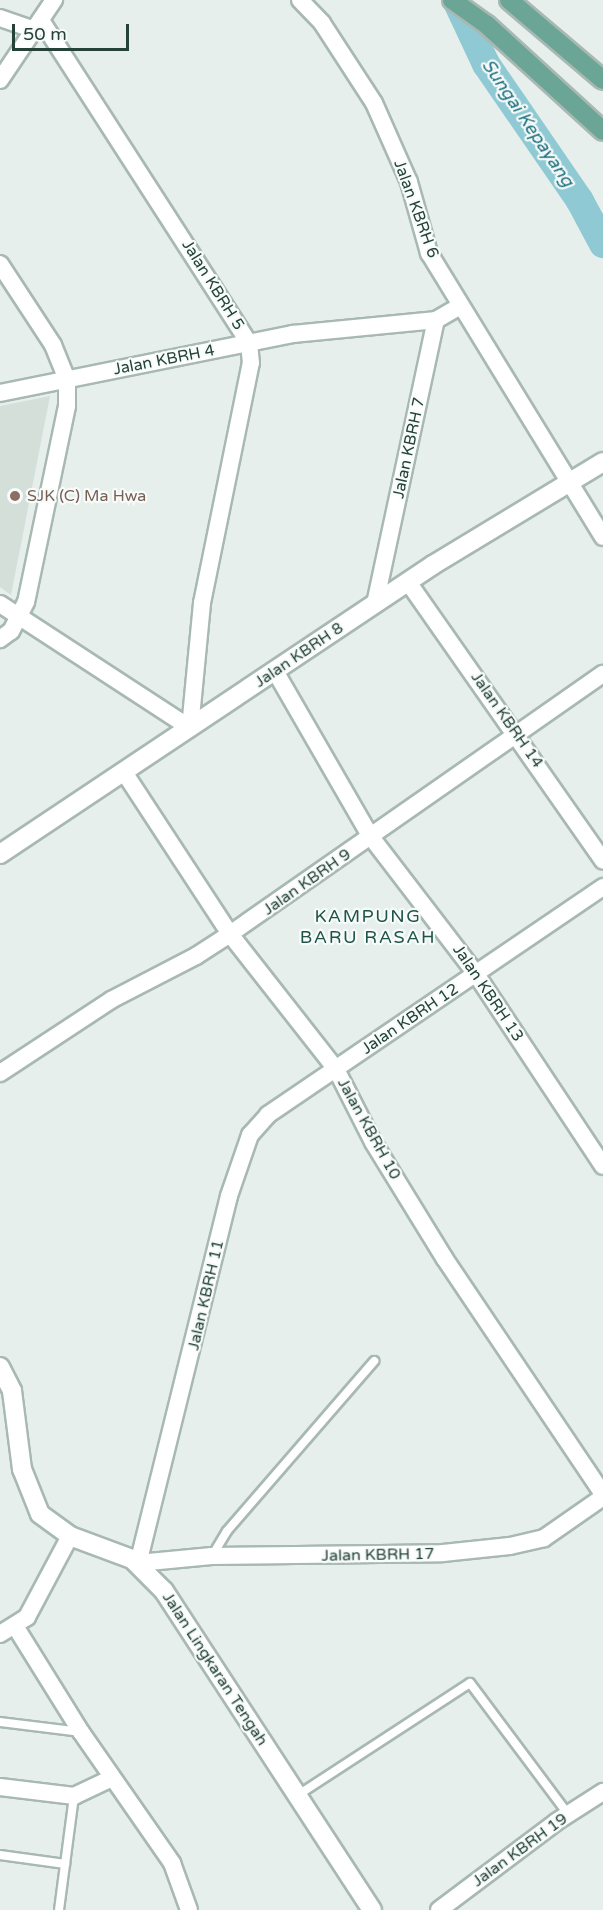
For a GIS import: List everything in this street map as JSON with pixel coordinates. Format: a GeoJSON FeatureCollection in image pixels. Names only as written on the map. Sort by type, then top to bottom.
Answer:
{"type":"FeatureCollection","features":[{"type":"Feature","properties":{"kind":"main road"},"geometry":{"type":"LineString","coordinates":[[452,0],[487,25],[603,131]]}},
{"type":"Feature","properties":{"kind":"main road"},"geometry":{"type":"LineString","coordinates":[[509,0],[601,76]]}},
{"type":"Feature","properties":{"kind":"street"},"geometry":{"type":"LineString","coordinates":[[0,80],[54,0]]}},
{"type":"Feature","properties":{"kind":"street","name":"Jalan KBRH 6"},"geometry":{"type":"LineString","coordinates":[[300,0],[322,22],[374,103],[409,182],[429,253],[567,482],[603,537]]}},
{"type":"Feature","properties":{"kind":"street"},"geometry":{"type":"LineString","coordinates":[[0,18],[37,25]]}},
{"type":"Feature","properties":{"kind":"street","name":"Jalan KBRH 5"},"geometry":{"type":"LineString","coordinates":[[37,25],[249,343],[251,363],[245,399],[202,603],[190,728]]}},
{"type":"Feature","properties":{"kind":"street"},"geometry":{"type":"LineString","coordinates":[[0,264],[53,345],[67,380],[67,406],[26,602],[11,631],[0,639]]}},
{"type":"Feature","properties":{"kind":"street"},"geometry":{"type":"LineString","coordinates":[[436,320],[460,306]]}},
{"type":"Feature","properties":{"kind":"street","name":"Jalan KBRH 4"},"geometry":{"type":"LineString","coordinates":[[0,393],[292,334],[436,320]]}},
{"type":"Feature","properties":{"kind":"street","name":"Jalan KBRH 7"},"geometry":{"type":"LineString","coordinates":[[375,604],[436,320]]}},
{"type":"Feature","properties":{"kind":"street","name":"Jalan KBRH 8"},"geometry":{"type":"LineString","coordinates":[[0,854],[408,582],[567,482],[603,462]]}},
{"type":"Feature","properties":{"kind":"street","name":"Jalan KBRH 14"},"geometry":{"type":"LineString","coordinates":[[408,582],[518,735],[603,860]]}},
{"type":"Feature","properties":{"kind":"street"},"geometry":{"type":"LineString","coordinates":[[0,604],[190,728]]}},
{"type":"Feature","properties":{"kind":"street","name":"Jalan KBRH 13"},"geometry":{"type":"LineString","coordinates":[[274,671],[371,837],[476,974],[603,1166]]}},
{"type":"Feature","properties":{"kind":"street","name":"Jalan KBRH 9"},"geometry":{"type":"LineString","coordinates":[[0,1072],[111,1000],[196,956],[230,934],[603,674]]}},
{"type":"Feature","properties":{"kind":"street","name":"Jalan KBRH 10"},"geometry":{"type":"LineString","coordinates":[[124,772],[230,934],[336,1069],[373,1142],[445,1259],[603,1496]]}},
{"type":"Feature","properties":{"kind":"street","name":"Jalan KBRH 12"},"geometry":{"type":"LineString","coordinates":[[336,1069],[603,887]]}},
{"type":"Feature","properties":{"kind":"street","name":"Jalan KBRH 11"},"geometry":{"type":"LineString","coordinates":[[138,1563],[242,1151],[268,1115],[336,1069]]}},
{"type":"Feature","properties":{"kind":"street","name":"Jalan Lingkaran Tengah"},"geometry":{"type":"LineString","coordinates":[[0,1367],[12,1391],[22,1469],[35,1506],[47,1522],[70,1536],[138,1563],[165,1591],[372,1910]]}},
{"type":"Feature","properties":{"kind":"street","name":"Jalan KBRH 17"},"geometry":{"type":"LineString","coordinates":[[138,1563],[212,1556],[442,1553],[510,1546],[544,1538],[603,1496]]}},
{"type":"Feature","properties":{"kind":"street"},"geometry":{"type":"LineString","coordinates":[[70,1536],[40,1599],[8,1630],[172,1863],[189,1910]]}},
{"type":"Feature","properties":{"kind":"street"},"geometry":{"type":"LineString","coordinates":[[0,1787],[74,1796],[112,1778]]}},
{"type":"Feature","properties":{"kind":"street","name":"Jalan KBRH 19"},"geometry":{"type":"LineString","coordinates":[[439,1910],[568,1814],[603,1792]]}},
{"type":"Feature","properties":{"kind":"lane"},"geometry":{"type":"LineString","coordinates":[[212,1556],[227,1531],[374,1361]]}},
{"type":"Feature","properties":{"kind":"lane"},"geometry":{"type":"LineString","coordinates":[[298,1796],[470,1683],[568,1814]]}},
{"type":"Feature","properties":{"kind":"lane"},"geometry":{"type":"LineString","coordinates":[[0,1722],[81,1732]]}},
{"type":"Feature","properties":{"kind":"lane"},"geometry":{"type":"LineString","coordinates":[[59,1910],[74,1796]]}},
{"type":"Feature","properties":{"kind":"lane"},"geometry":{"type":"LineString","coordinates":[[0,1855],[65,1864]]}},
{"type":"Feature","properties":{"kind":"shaded area","name":"SJK (C) Ma Hwa"},"geometry":{"type":"Polygon","coordinates":[[[50,396],[11,595],[0,587],[0,406],[50,396]]]}},
{"type":"Feature","properties":{"kind":"waterway","name":"Sungai Kepayang"},"geometry":{"type":"LineString","coordinates":[[456,0],[486,64],[580,201],[603,244]]}},
{"type":"Feature","properties":{"kind":"place","name":"SJK (C) Ma Hwa"},"geometry":{"type":"Point","coordinates":[15,496]}},
{"type":"Feature","properties":{"kind":"district","name":"KAMPUNG BARU RASAH"},"geometry":{"type":"Point","coordinates":[368,927]}}]}
